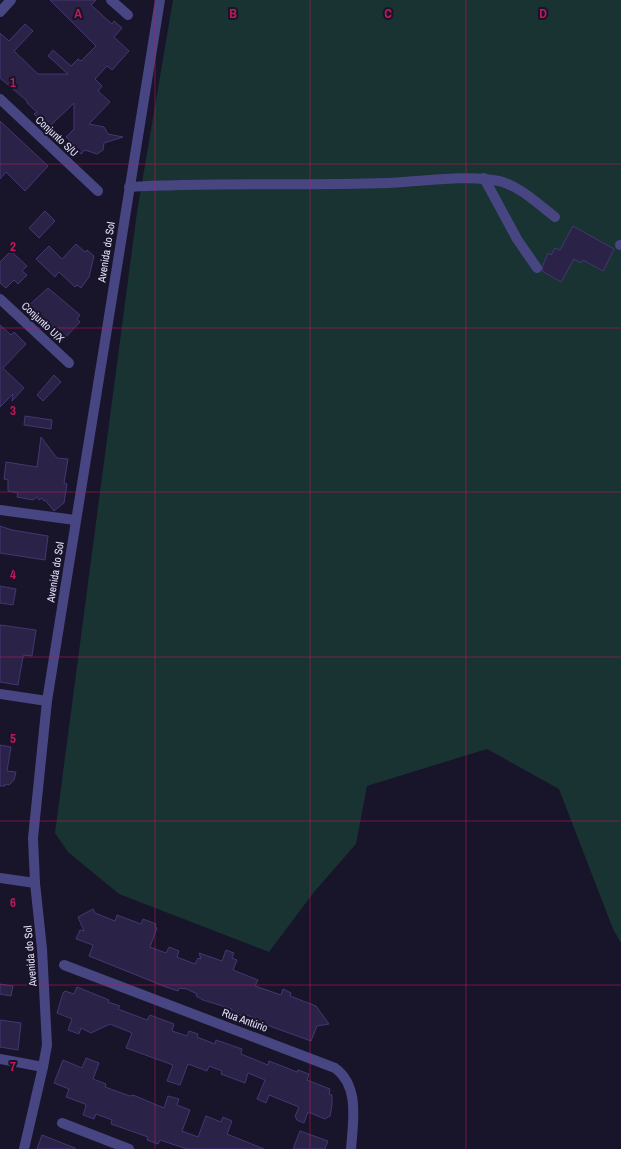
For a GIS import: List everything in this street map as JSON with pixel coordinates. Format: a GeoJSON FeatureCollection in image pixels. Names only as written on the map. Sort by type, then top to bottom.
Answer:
{"type":"FeatureCollection","features":[{"type":"Feature","properties":{"kind":"street"},"geometry":{"type":"LineString","coordinates":[[0,12],[11,0]]}},
{"type":"Feature","properties":{"kind":"street"},"geometry":{"type":"LineString","coordinates":[[111,0],[128,15]]}},
{"type":"Feature","properties":{"kind":"street","name":"Avenida do Sol"},"geometry":{"type":"LineString","coordinates":[[24,1149],[47,1045],[33,838],[47,701],[160,0]]}},
{"type":"Feature","properties":{"kind":"street","name":"Conjunto S/U"},"geometry":{"type":"LineString","coordinates":[[0,99],[98,191]]}},
{"type":"Feature","properties":{"kind":"street"},"geometry":{"type":"LineString","coordinates":[[129,187],[195,184],[386,183],[484,178],[514,187],[555,217]]}},
{"type":"Feature","properties":{"kind":"street"},"geometry":{"type":"LineString","coordinates":[[484,178],[503,215],[537,268]]}},
{"type":"Feature","properties":{"kind":"street","name":"Conjunto U/X"},"geometry":{"type":"LineString","coordinates":[[0,299],[69,363]]}},
{"type":"Feature","properties":{"kind":"street"},"geometry":{"type":"LineString","coordinates":[[0,510],[75,520]]}},
{"type":"Feature","properties":{"kind":"street"},"geometry":{"type":"LineString","coordinates":[[0,694],[47,701]]}},
{"type":"Feature","properties":{"kind":"street"},"geometry":{"type":"LineString","coordinates":[[0,878],[35,883]]}},
{"type":"Feature","properties":{"kind":"street","name":"Rua Antúrio"},"geometry":{"type":"LineString","coordinates":[[64,965],[335,1068],[343,1073],[351,1090],[353,1104],[351,1149]]}},
{"type":"Feature","properties":{"kind":"street"},"geometry":{"type":"LineString","coordinates":[[0,1059],[43,1067]]}},
{"type":"Feature","properties":{"kind":"street"},"geometry":{"type":"LineString","coordinates":[[62,1123],[129,1149]]}},
{"type":"Feature","properties":{"kind":"green space"},"geometry":{"type":"Polygon","coordinates":[[[173,0],[621,0],[621,943],[613,929],[559,789],[487,749],[367,786],[356,844],[314,892],[269,952],[119,894],[68,852],[55,833],[137,212],[173,0]]]}},
{"type":"Feature","properties":{"kind":"building"},"geometry":{"type":"Polygon","coordinates":[[[50,0],[96,0],[91,5],[112,24],[114,21],[122,28],[114,37],[129,51],[112,70],[107,66],[95,79],[102,86],[98,91],[110,102],[89,124],[104,127],[108,134],[123,137],[104,143],[103,150],[97,154],[85,150],[81,154],[72,146],[74,144],[66,137],[74,129],[74,103],[49,127],[34,114],[37,112],[27,103],[27,101],[0,78],[0,33],[9,41],[25,24],[33,31],[14,51],[38,74],[68,74],[48,56],[53,50],[71,66],[78,59],[81,61],[96,46],[50,0]]]}},
{"type":"Feature","properties":{"kind":"building"},"geometry":{"type":"Polygon","coordinates":[[[0,121],[48,166],[25,191],[6,172],[0,179],[0,121]]]}},
{"type":"Feature","properties":{"kind":"building"},"geometry":{"type":"Polygon","coordinates":[[[45,211],[55,221],[39,238],[29,228],[45,211]]]}},
{"type":"Feature","properties":{"kind":"building"},"geometry":{"type":"Polygon","coordinates":[[[573,226],[614,249],[603,271],[583,260],[581,263],[574,259],[561,282],[542,271],[543,265],[548,253],[551,255],[555,248],[560,250],[573,226]]]}},
{"type":"Feature","properties":{"kind":"building"},"geometry":{"type":"Polygon","coordinates":[[[76,244],[85,252],[87,250],[94,256],[89,277],[81,288],[77,285],[75,287],[59,272],[55,277],[36,259],[49,246],[62,259],[76,244]]]}},
{"type":"Feature","properties":{"kind":"building"},"geometry":{"type":"Polygon","coordinates":[[[11,251],[27,266],[22,271],[27,275],[18,284],[14,280],[6,288],[0,283],[0,262],[11,251]]]}},
{"type":"Feature","properties":{"kind":"building"},"geometry":{"type":"Polygon","coordinates":[[[48,288],[80,315],[77,319],[80,322],[62,341],[26,308],[48,288]]]}},
{"type":"Feature","properties":{"kind":"building"},"geometry":{"type":"Polygon","coordinates":[[[0,325],[11,335],[14,332],[26,344],[3,368],[24,388],[12,401],[13,394],[0,407],[0,325]]]}},
{"type":"Feature","properties":{"kind":"building"},"geometry":{"type":"Polygon","coordinates":[[[54,375],[61,382],[43,401],[37,395],[54,375]]]}},
{"type":"Feature","properties":{"kind":"building"},"geometry":{"type":"Polygon","coordinates":[[[25,416],[52,420],[51,429],[24,425],[25,416]]]}},
{"type":"Feature","properties":{"kind":"building"},"geometry":{"type":"Polygon","coordinates":[[[41,437],[57,458],[68,459],[64,483],[67,484],[64,503],[54,511],[42,498],[39,500],[37,497],[33,500],[17,497],[18,493],[8,491],[8,480],[4,479],[6,462],[37,467],[41,437]]]}},
{"type":"Feature","properties":{"kind":"building"},"geometry":{"type":"Polygon","coordinates":[[[0,526],[12,530],[48,536],[45,560],[0,553],[0,526]]]}},
{"type":"Feature","properties":{"kind":"building"},"geometry":{"type":"Polygon","coordinates":[[[0,586],[16,589],[13,605],[0,603],[0,586]]]}},
{"type":"Feature","properties":{"kind":"building"},"geometry":{"type":"Polygon","coordinates":[[[0,625],[36,630],[32,656],[24,655],[23,657],[18,685],[0,682],[0,625]]]}},
{"type":"Feature","properties":{"kind":"building"},"geometry":{"type":"Polygon","coordinates":[[[0,745],[11,747],[7,771],[16,772],[14,780],[9,785],[5,784],[5,786],[0,786],[0,745]]]}},
{"type":"Feature","properties":{"kind":"building"},"geometry":{"type":"Polygon","coordinates":[[[93,909],[95,913],[115,921],[117,915],[141,924],[143,919],[156,924],[155,927],[157,928],[150,947],[166,953],[169,947],[179,951],[177,957],[195,964],[198,958],[201,959],[199,953],[222,961],[226,950],[234,953],[232,958],[237,960],[233,970],[258,980],[255,986],[281,995],[283,989],[291,993],[290,996],[316,1006],[329,1024],[317,1026],[311,1041],[264,1024],[265,1022],[244,1014],[243,1016],[231,1012],[232,1009],[203,1000],[196,996],[197,994],[187,989],[179,988],[178,991],[166,987],[89,956],[93,945],[76,939],[80,930],[84,931],[78,917],[93,909]]]}},
{"type":"Feature","properties":{"kind":"building"},"geometry":{"type":"Polygon","coordinates":[[[0,984],[13,986],[11,996],[0,994],[0,984]]]}},
{"type":"Feature","properties":{"kind":"building"},"geometry":{"type":"Polygon","coordinates":[[[77,987],[109,1000],[108,1002],[120,1006],[118,1009],[147,1020],[150,1015],[174,1024],[172,1031],[187,1036],[189,1031],[198,1034],[197,1037],[215,1044],[216,1040],[242,1049],[241,1054],[268,1065],[269,1061],[297,1072],[298,1070],[309,1074],[307,1080],[330,1089],[329,1094],[332,1095],[332,1105],[330,1116],[325,1119],[308,1112],[304,1123],[297,1120],[295,1116],[299,1107],[269,1095],[266,1103],[257,1099],[265,1080],[248,1073],[245,1083],[221,1074],[222,1071],[209,1066],[207,1071],[188,1064],[180,1085],[167,1081],[173,1065],[126,1048],[132,1033],[110,1024],[91,1033],[81,1028],[79,1034],[68,1030],[72,1019],[57,1013],[63,993],[65,991],[74,994],[77,987]]]}},
{"type":"Feature","properties":{"kind":"building"},"geometry":{"type":"Polygon","coordinates":[[[0,1020],[21,1023],[18,1050],[0,1047],[0,1020]]]}},
{"type":"Feature","properties":{"kind":"building"},"geometry":{"type":"Polygon","coordinates":[[[86,1058],[99,1063],[93,1079],[106,1084],[105,1087],[130,1096],[133,1095],[164,1108],[168,1096],[179,1099],[177,1105],[190,1110],[182,1131],[198,1137],[206,1116],[221,1122],[223,1117],[232,1121],[227,1134],[264,1149],[187,1149],[160,1140],[158,1144],[147,1140],[148,1137],[111,1124],[112,1120],[96,1114],[94,1119],[83,1115],[86,1106],[85,1104],[66,1097],[69,1089],[54,1083],[63,1060],[82,1068],[86,1058]]]}},
{"type":"Feature","properties":{"kind":"building"},"geometry":{"type":"Polygon","coordinates":[[[300,1131],[328,1141],[325,1149],[293,1149],[300,1131]]]}},
{"type":"Feature","properties":{"kind":"building"},"geometry":{"type":"Polygon","coordinates":[[[42,1135],[75,1148],[75,1149],[37,1149],[42,1135]]]}}]}
